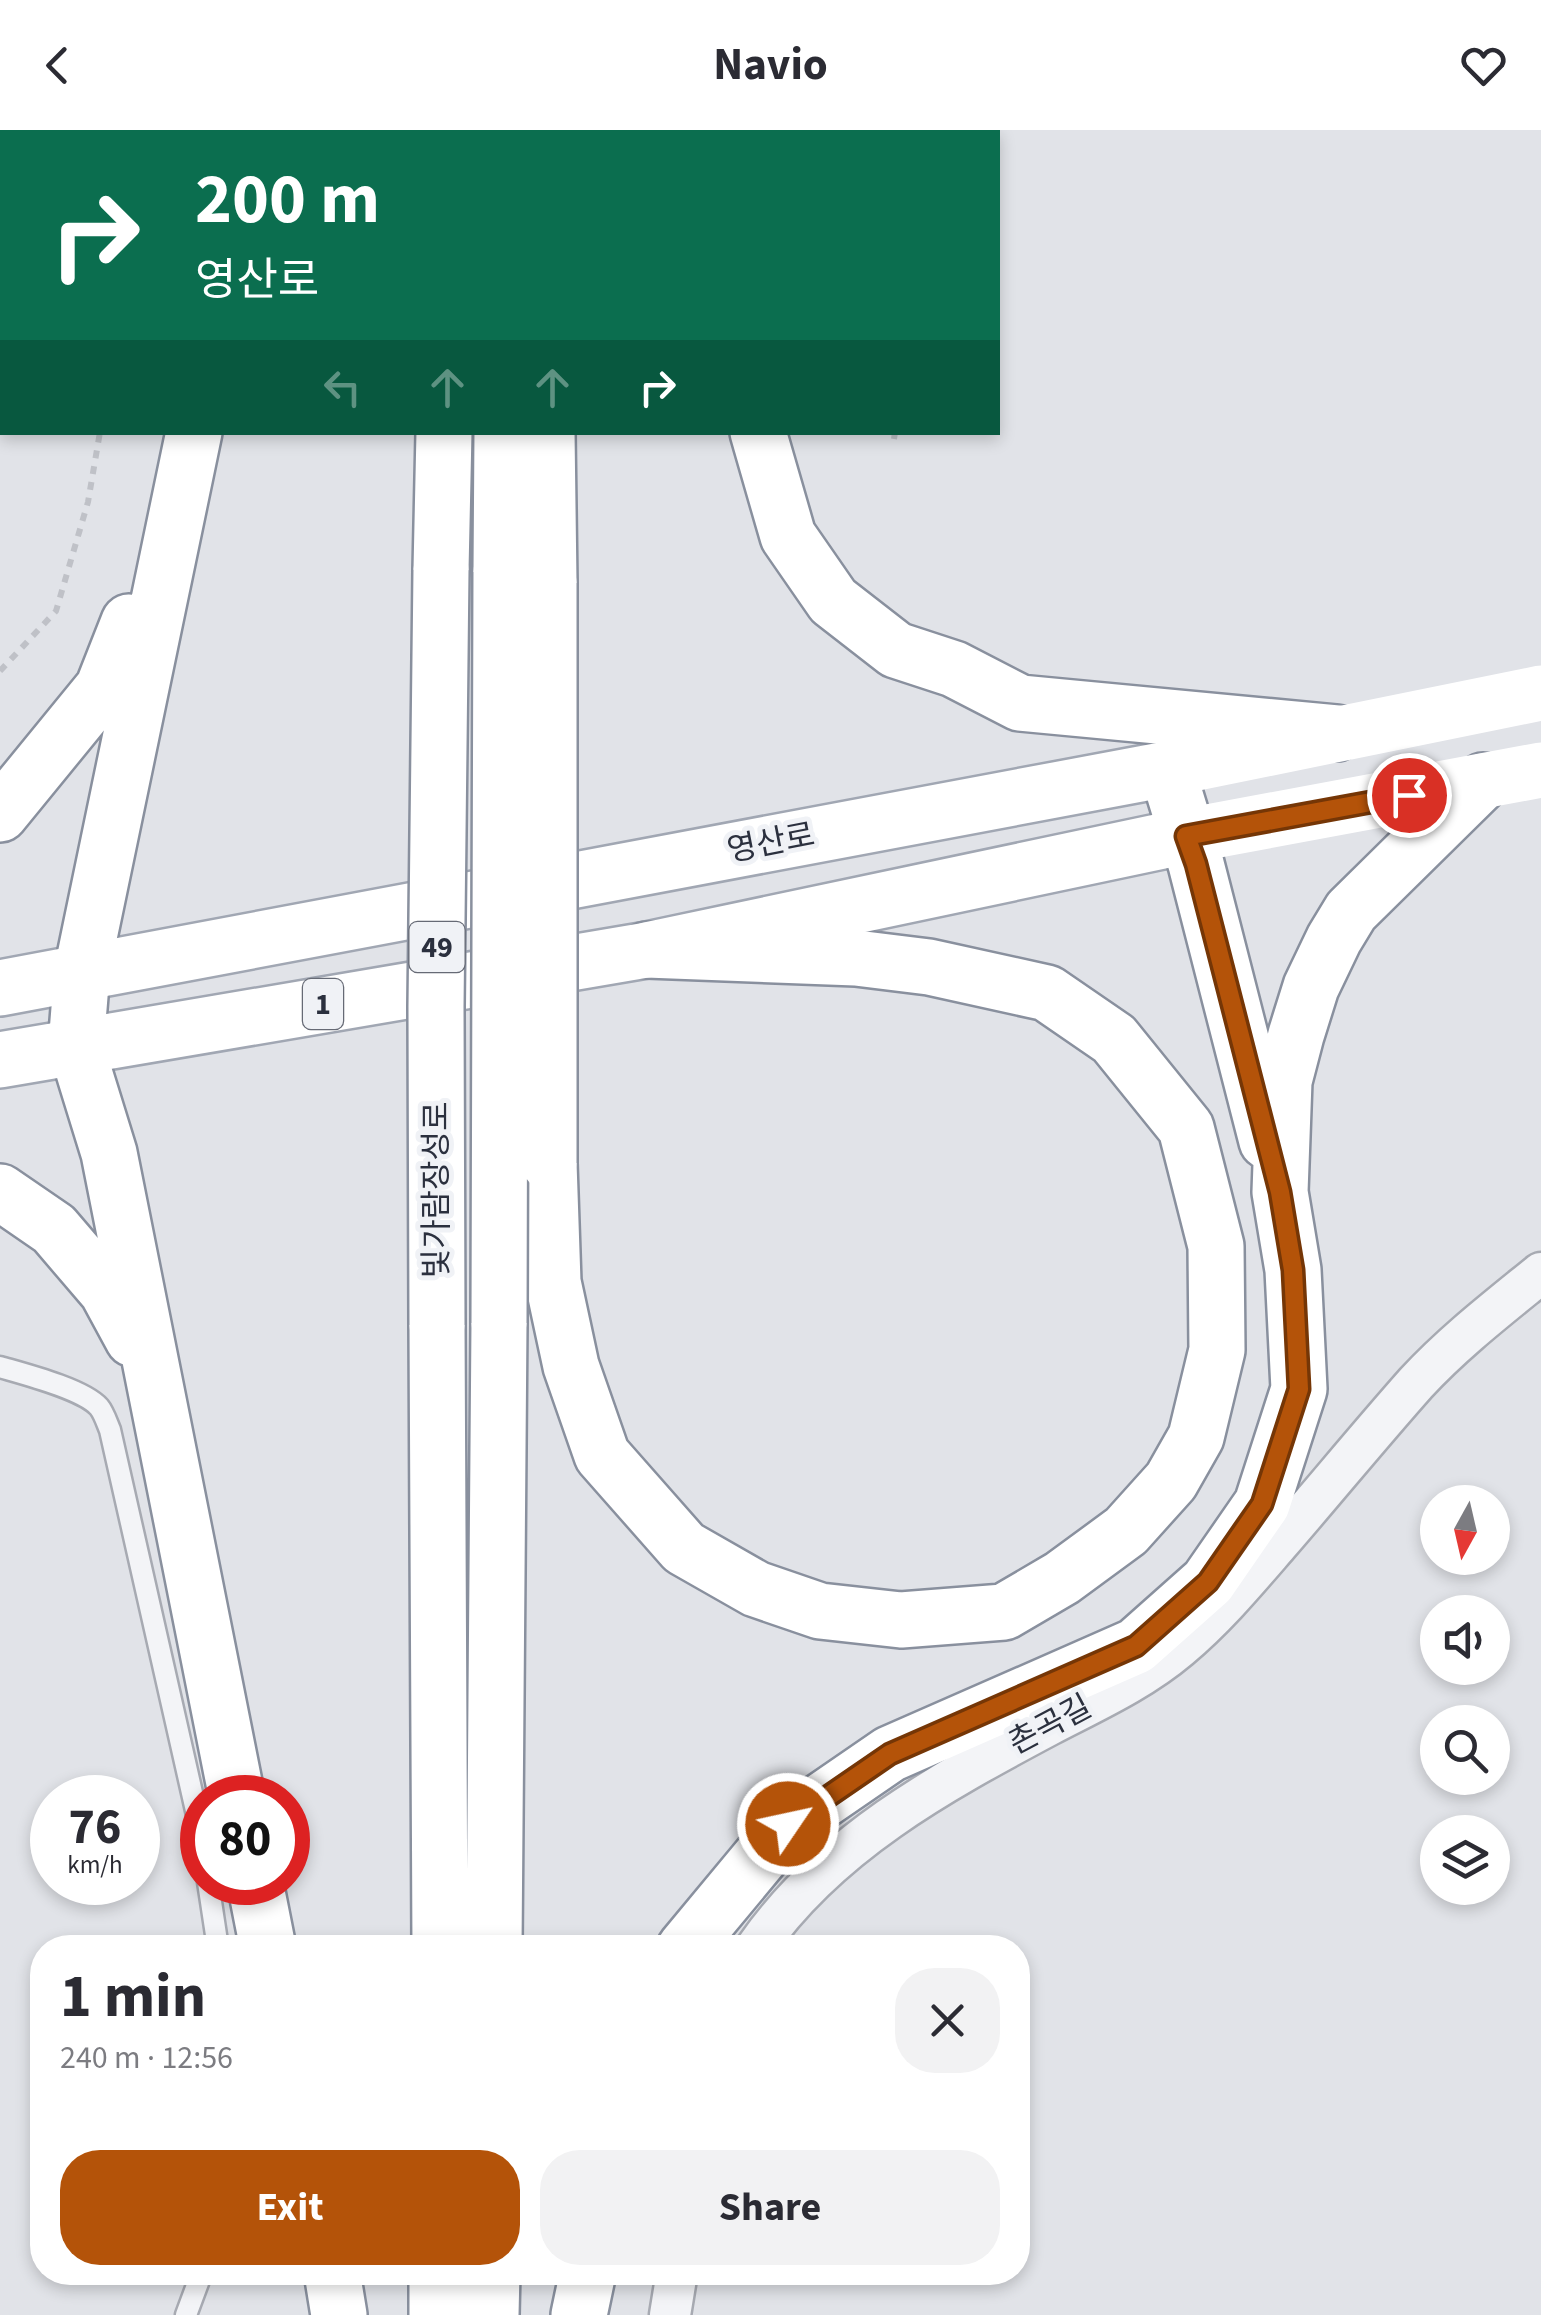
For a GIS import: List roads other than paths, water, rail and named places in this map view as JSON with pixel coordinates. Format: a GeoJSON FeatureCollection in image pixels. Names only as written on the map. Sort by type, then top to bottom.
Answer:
{"type":"FeatureCollection","features":[{"type":"Feature","properties":{"kind":"main road","name":"빛가람장성로"},"geometry":{"type":"LineString","coordinates":[[440,1935],[436,1007],[444,435]]}},
{"type":"Feature","properties":{"kind":"main road","name":"빛가람장성로"},"geometry":{"type":"LineString","coordinates":[[494,1935],[498,1323],[525,578],[502,435]]}},
{"type":"Feature","properties":{"kind":"main road"},"geometry":{"type":"LineString","coordinates":[[547,435],[525,578],[553,1282],[571,1366],[602,1455],[684,1548],[756,1589],[820,1610],[902,1620],[1004,1612],[1062,1578],[1126,1530],[1171,1481],[1196,1437],[1217,1350],[1216,1246],[1186,1128],[1114,1039],[1046,993],[928,967],[856,958],[647,950]]}},
{"type":"Feature","properties":{"kind":"main road"},"geometry":{"type":"LineString","coordinates":[[759,435],[788,536],[833,601],[896,650],[954,669],[1020,704],[1337,733]]}},
{"type":"Feature","properties":{"kind":"main road"},"geometry":{"type":"LineString","coordinates":[[0,814],[103,688],[190,453]]}},
{"type":"Feature","properties":{"kind":"main road"},"geometry":{"type":"LineString","coordinates":[[190,453],[82,971],[76,1046],[108,1153],[233,1775]]}},
{"type":"Feature","properties":{"kind":"main road","name":"영산로"},"geometry":{"type":"LineString","coordinates":[[0,988],[1166,768],[1541,693]]}},
{"type":"Feature","properties":{"kind":"main road"},"geometry":{"type":"LineString","coordinates":[[696,1935],[788,1824],[890,1754],[1136,1646],[1208,1582],[1262,1504],[1299,1389],[1293,1270],[1280,1192],[1196,864],[1166,768]]}},
{"type":"Feature","properties":{"kind":"main road"},"geometry":{"type":"LineString","coordinates":[[647,950],[1186,836],[1541,770]]}},
{"type":"Feature","properties":{"kind":"main road"},"geometry":{"type":"LineString","coordinates":[[1280,1192],[1284,1081],[1311,987],[1334,939],[1352,910],[1376,884],[1483,781]]}},
{"type":"Feature","properties":{"kind":"main road","name":"1"},"geometry":{"type":"LineString","coordinates":[[0,1060],[647,950]]}},
{"type":"Feature","properties":{"kind":"main road"},"geometry":{"type":"LineString","coordinates":[[0,1192],[54,1229],[107,1291],[151,1371]]}},
{"type":"Feature","properties":{"kind":"main road"},"geometry":{"type":"LineString","coordinates":[[259,1905],[265,1935]]}},
{"type":"Feature","properties":{"kind":"main road"},"geometry":{"type":"LineString","coordinates":[[334,2285],[339,2315]]}},
{"type":"Feature","properties":{"kind":"main road"},"geometry":{"type":"LineString","coordinates":[[437,2285],[437,2315]]}},
{"type":"Feature","properties":{"kind":"main road"},"geometry":{"type":"LineString","coordinates":[[491,2315],[492,2285]]}},
{"type":"Feature","properties":{"kind":"main road"},"geometry":{"type":"LineString","coordinates":[[580,2315],[586,2285]]}},
{"type":"Feature","properties":{"kind":"street","name":"촌곡길"},"geometry":{"type":"LineString","coordinates":[[766,1935],[802,1890],[902,1810],[960,1772],[1148,1672],[1180,1648],[1220,1611],[1419,1381],[1458,1341],[1541,1273]]}},
{"type":"Feature","properties":{"kind":"street"},"geometry":{"type":"LineString","coordinates":[[670,2315],[675,2285]]}},
{"type":"Feature","properties":{"kind":"lane"},"geometry":{"type":"LineString","coordinates":[[0,1367],[78,1394],[98,1406],[110,1430],[188,1775]]}},
{"type":"Feature","properties":{"kind":"lane"},"geometry":{"type":"LineString","coordinates":[[211,1905],[216,1935]]}},
{"type":"Feature","properties":{"kind":"lane"},"geometry":{"type":"LineString","coordinates":[[186,2315],[197,2285]]}}]}
